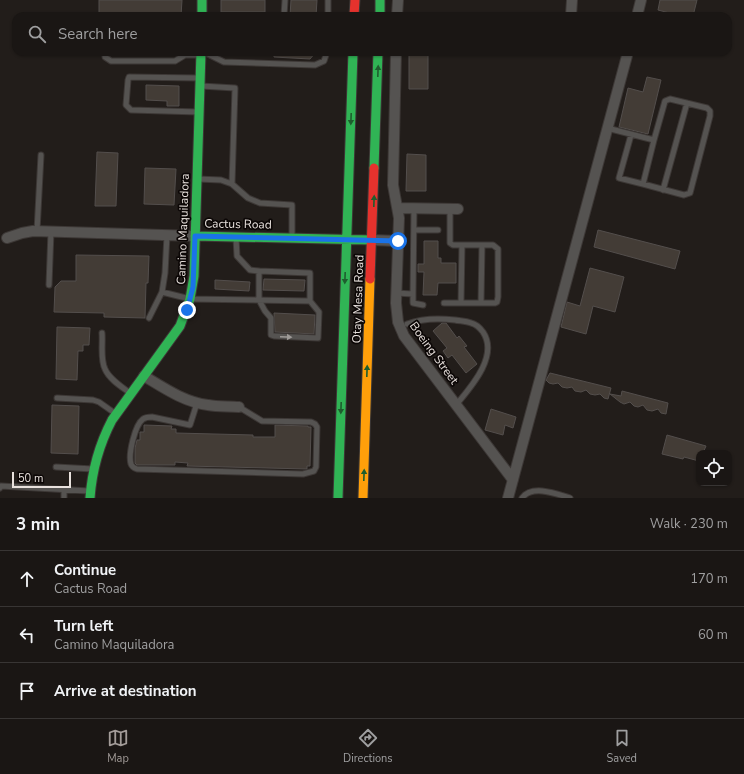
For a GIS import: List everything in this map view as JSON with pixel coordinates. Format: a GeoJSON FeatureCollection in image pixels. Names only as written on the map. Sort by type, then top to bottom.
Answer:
{"type":"FeatureCollection","features":[{"type":"Feature","properties":{"kind":"main road"},"geometry":{"type":"LineString","coordinates":[[202,0],[202,12]]}},
{"type":"Feature","properties":{"kind":"main road"},"geometry":{"type":"LineString","coordinates":[[354,12],[355,0]]}},
{"type":"Feature","properties":{"kind":"main road"},"geometry":{"type":"LineString","coordinates":[[380,0],[380,12]]}},
{"type":"Feature","properties":{"kind":"main road","name":"Camino Maquiladora"},"geometry":{"type":"LineString","coordinates":[[90,495],[93,469],[104,435],[116,414],[180,326],[190,299],[194,276],[202,56]]}},
{"type":"Feature","properties":{"kind":"main road","name":"Otay Mesa Road"},"geometry":{"type":"LineString","coordinates":[[338,498],[353,56]]}},
{"type":"Feature","properties":{"kind":"main road","name":"Otay Mesa Road"},"geometry":{"type":"LineString","coordinates":[[363,498],[378,56]]}},
{"type":"Feature","properties":{"kind":"main road","name":"Cactus Road"},"geometry":{"type":"LineString","coordinates":[[195,236],[372,240]]}},
{"type":"Feature","properties":{"kind":"street"},"geometry":{"type":"LineString","coordinates":[[397,12],[398,0]]}},
{"type":"Feature","properties":{"kind":"street"},"geometry":{"type":"LineString","coordinates":[[571,12],[572,0]]}},
{"type":"Feature","properties":{"kind":"street"},"geometry":{"type":"LineString","coordinates":[[638,12],[641,0]]}},
{"type":"Feature","properties":{"kind":"street","name":"Boeing Street"},"geometry":{"type":"LineString","coordinates":[[396,56],[393,185],[398,208],[396,312],[400,329],[513,480]]}},
{"type":"Feature","properties":{"kind":"street"},"geometry":{"type":"LineString","coordinates":[[508,498],[627,56]]}},
{"type":"Feature","properties":{"kind":"street"},"geometry":{"type":"LineString","coordinates":[[398,208],[454,209]]}},
{"type":"Feature","properties":{"kind":"street","name":"Cactus Road"},"geometry":{"type":"LineString","coordinates":[[7,238],[22,233],[37,231],[195,236]]}},
{"type":"Feature","properties":{"kind":"street","name":"Cactus Road"},"geometry":{"type":"LineString","coordinates":[[372,240],[398,241]]}},
{"type":"Feature","properties":{"kind":"street"},"geometry":{"type":"LineString","coordinates":[[144,376],[172,393],[196,403],[209,406],[239,407]]}},
{"type":"Feature","properties":{"kind":"lane"},"geometry":{"type":"LineString","coordinates":[[284,12],[285,0]]}},
{"type":"Feature","properties":{"kind":"lane"},"geometry":{"type":"LineString","coordinates":[[328,0],[328,12]]}},
{"type":"Feature","properties":{"kind":"lane"},"geometry":{"type":"LineString","coordinates":[[105,56],[111,61],[175,61],[183,56]]}},
{"type":"Feature","properties":{"kind":"lane"},"geometry":{"type":"LineString","coordinates":[[209,56],[224,62],[315,65],[324,61],[326,56]]}},
{"type":"Feature","properties":{"kind":"lane"},"geometry":{"type":"LineString","coordinates":[[199,112],[131,110],[126,105],[129,77],[200,82],[234,88],[232,184]]}},
{"type":"Feature","properties":{"kind":"lane"},"geometry":{"type":"LineString","coordinates":[[631,135],[619,178],[684,195],[690,193],[710,111],[707,108],[670,99],[665,101],[643,184]]}},
{"type":"Feature","properties":{"kind":"lane"},"geometry":{"type":"LineString","coordinates":[[663,190],[687,103]]}},
{"type":"Feature","properties":{"kind":"lane"},"geometry":{"type":"LineString","coordinates":[[607,128],[654,140]]}},
{"type":"Feature","properties":{"kind":"lane"},"geometry":{"type":"LineString","coordinates":[[37,231],[41,155]]}},
{"type":"Feature","properties":{"kind":"lane"},"geometry":{"type":"LineString","coordinates":[[197,179],[221,180],[232,184],[248,198],[260,203],[292,205],[292,238]]}},
{"type":"Feature","properties":{"kind":"lane"},"geometry":{"type":"LineString","coordinates":[[414,208],[413,303],[423,304]]}},
{"type":"Feature","properties":{"kind":"lane"},"geometry":{"type":"LineString","coordinates":[[444,303],[495,303],[497,302],[498,297],[498,249],[493,245],[453,245],[450,243],[454,209]]}},
{"type":"Feature","properties":{"kind":"lane"},"geometry":{"type":"LineString","coordinates":[[414,230],[438,230]]}},
{"type":"Feature","properties":{"kind":"lane"},"geometry":{"type":"LineString","coordinates":[[49,285],[51,231]]}},
{"type":"Feature","properties":{"kind":"lane"},"geometry":{"type":"LineString","coordinates":[[149,318],[162,292],[165,273],[167,235]]}},
{"type":"Feature","properties":{"kind":"lane"},"geometry":{"type":"LineString","coordinates":[[236,237],[237,256],[250,270],[310,273],[310,301],[319,312],[318,338],[271,335],[271,318],[259,300],[260,271]]}},
{"type":"Feature","properties":{"kind":"lane"},"geometry":{"type":"LineString","coordinates":[[461,303],[462,245]]}},
{"type":"Feature","properties":{"kind":"lane"},"geometry":{"type":"LineString","coordinates":[[481,303],[482,245]]}},
{"type":"Feature","properties":{"kind":"lane"},"geometry":{"type":"LineString","coordinates":[[162,292],[190,299],[310,301]]}},
{"type":"Feature","properties":{"kind":"lane"},"geometry":{"type":"LineString","coordinates":[[396,293],[413,294]]}},
{"type":"Feature","properties":{"kind":"lane"},"geometry":{"type":"LineString","coordinates":[[407,324],[434,318],[472,323],[480,328],[485,336],[488,350],[486,360],[472,385],[456,405]]}},
{"type":"Feature","properties":{"kind":"lane"},"geometry":{"type":"LineString","coordinates":[[102,333],[103,364],[105,370],[116,382],[131,394]]}},
{"type":"Feature","properties":{"kind":"lane"},"geometry":{"type":"LineString","coordinates":[[57,398],[93,400],[99,402],[116,414]]}},
{"type":"Feature","properties":{"kind":"lane"},"geometry":{"type":"LineString","coordinates":[[196,403],[190,425],[152,417],[142,419],[133,438],[130,457],[131,465],[138,470],[303,474],[314,471],[316,467],[317,428],[315,424],[311,422],[262,420],[239,407]]}},
{"type":"Feature","properties":{"kind":"lane"},"geometry":{"type":"LineString","coordinates":[[56,467],[93,469]]}},
{"type":"Feature","properties":{"kind":"lane"},"geometry":{"type":"LineString","coordinates":[[0,488],[1,486],[64,490],[90,495]]}},
{"type":"Feature","properties":{"kind":"lane"},"geometry":{"type":"LineString","coordinates":[[64,490],[64,498]]}},
{"type":"Feature","properties":{"kind":"lane"},"geometry":{"type":"LineString","coordinates":[[522,498],[525,494],[534,491],[549,492],[570,498]]}},
{"type":"Feature","properties":{"kind":"building"},"geometry":{"type":"Polygon","coordinates":[[[99,0],[182,0],[181,12],[99,12],[99,0]]]}},
{"type":"Feature","properties":{"kind":"building"},"geometry":{"type":"Polygon","coordinates":[[[221,0],[265,0],[265,12],[221,12],[221,0]]]}},
{"type":"Feature","properties":{"kind":"building"},"geometry":{"type":"Polygon","coordinates":[[[291,0],[317,0],[316,12],[290,12],[291,0]]]}},
{"type":"Feature","properties":{"kind":"building"},"geometry":{"type":"Polygon","coordinates":[[[660,0],[697,0],[694,12],[666,12],[658,10],[660,0]]]}},
{"type":"Feature","properties":{"kind":"building"},"geometry":{"type":"Polygon","coordinates":[[[274,56],[313,56],[310,59],[274,56]]]}},
{"type":"Feature","properties":{"kind":"building"},"geometry":{"type":"Polygon","coordinates":[[[409,56],[428,56],[428,89],[409,89],[409,56]]]}},
{"type":"Feature","properties":{"kind":"building"},"geometry":{"type":"Polygon","coordinates":[[[647,77],[661,80],[648,134],[619,127],[628,88],[643,92],[647,77]]]}},
{"type":"Feature","properties":{"kind":"building"},"geometry":{"type":"Polygon","coordinates":[[[146,85],[179,86],[179,106],[167,106],[167,101],[146,100],[146,85]]]}},
{"type":"Feature","properties":{"kind":"building"},"geometry":{"type":"Polygon","coordinates":[[[97,152],[118,153],[116,206],[95,206],[97,152]]]}},
{"type":"Feature","properties":{"kind":"building"},"geometry":{"type":"Polygon","coordinates":[[[407,154],[426,155],[426,191],[406,191],[407,154]]]}},
{"type":"Feature","properties":{"kind":"building"},"geometry":{"type":"Polygon","coordinates":[[[145,168],[176,169],[174,205],[144,204],[145,168]]]}},
{"type":"Feature","properties":{"kind":"building"},"geometry":{"type":"Polygon","coordinates":[[[598,230],[680,251],[675,269],[594,247],[598,230]]]}},
{"type":"Feature","properties":{"kind":"building"},"geometry":{"type":"Polygon","coordinates":[[[424,241],[438,241],[438,258],[441,258],[441,263],[456,263],[456,283],[438,283],[437,295],[423,295],[424,272],[418,272],[418,264],[424,264],[424,241]]]}},
{"type":"Feature","properties":{"kind":"building"},"geometry":{"type":"Polygon","coordinates":[[[76,255],[149,256],[148,283],[146,283],[145,318],[104,317],[104,313],[54,312],[55,287],[61,281],[76,281],[76,255]]]}},
{"type":"Feature","properties":{"kind":"building"},"geometry":{"type":"Polygon","coordinates":[[[590,268],[624,277],[615,312],[593,306],[586,334],[561,327],[567,302],[580,306],[590,268]]]}},
{"type":"Feature","properties":{"kind":"building"},"geometry":{"type":"Polygon","coordinates":[[[264,279],[305,280],[304,291],[263,290],[264,279]]]}},
{"type":"Feature","properties":{"kind":"building"},"geometry":{"type":"Polygon","coordinates":[[[215,280],[250,282],[249,291],[215,289],[215,280]]]}},
{"type":"Feature","properties":{"kind":"building"},"geometry":{"type":"Polygon","coordinates":[[[274,313],[315,315],[314,334],[275,332],[274,313]]]}},
{"type":"Feature","properties":{"kind":"building"},"geometry":{"type":"Polygon","coordinates":[[[442,323],[446,323],[457,338],[459,336],[467,346],[464,347],[477,364],[466,373],[452,355],[448,358],[443,351],[447,348],[433,331],[442,323]]]}},
{"type":"Feature","properties":{"kind":"building"},"geometry":{"type":"Polygon","coordinates":[[[57,327],[90,328],[89,345],[83,345],[83,351],[78,351],[77,380],[56,379],[57,327]]]}},
{"type":"Feature","properties":{"kind":"building"},"geometry":{"type":"Polygon","coordinates":[[[550,373],[611,388],[608,399],[604,398],[600,394],[590,394],[586,390],[581,392],[575,391],[572,387],[567,388],[562,387],[558,383],[549,383],[546,380],[550,373]]]}},
{"type":"Feature","properties":{"kind":"building"},"geometry":{"type":"Polygon","coordinates":[[[622,391],[668,403],[666,414],[661,413],[658,409],[652,411],[647,410],[643,405],[638,407],[634,406],[630,402],[624,404],[610,394],[621,396],[622,391]]]}},
{"type":"Feature","properties":{"kind":"building"},"geometry":{"type":"Polygon","coordinates":[[[52,405],[79,406],[78,454],[51,453],[52,405]]]}},
{"type":"Feature","properties":{"kind":"building"},"geometry":{"type":"Polygon","coordinates":[[[491,409],[516,417],[513,428],[505,425],[503,435],[485,430],[491,409]]]}},
{"type":"Feature","properties":{"kind":"building"},"geometry":{"type":"Polygon","coordinates":[[[144,425],[172,426],[171,429],[176,429],[176,433],[253,435],[253,437],[275,437],[275,425],[308,426],[311,427],[310,466],[307,466],[307,469],[187,466],[188,463],[175,462],[175,465],[137,465],[135,463],[135,448],[137,440],[140,440],[140,432],[144,432],[144,425]]]}},
{"type":"Feature","properties":{"kind":"building"},"geometry":{"type":"Polygon","coordinates":[[[667,435],[706,446],[704,450],[696,450],[696,460],[662,454],[667,435]]]}},
{"type":"Feature","properties":{"kind":"traffic: fast"},"geometry":{"type":"LineString","coordinates":[[202,0],[202,12]]}},
{"type":"Feature","properties":{"kind":"traffic: fast"},"geometry":{"type":"LineString","coordinates":[[380,0],[380,12]]}},
{"type":"Feature","properties":{"kind":"traffic: fast"},"geometry":{"type":"LineString","coordinates":[[90,498],[92,478],[97,458],[103,439],[112,420],[180,326],[190,299],[194,276],[201,56]]}},
{"type":"Feature","properties":{"kind":"traffic: fast"},"geometry":{"type":"LineString","coordinates":[[338,498],[353,56]]}},
{"type":"Feature","properties":{"kind":"traffic: fast"},"geometry":{"type":"LineString","coordinates":[[374,168],[378,56]]}},
{"type":"Feature","properties":{"kind":"traffic: fast"},"geometry":{"type":"LineString","coordinates":[[195,236],[372,240]]}},
{"type":"Feature","properties":{"kind":"traffic: slow"},"geometry":{"type":"LineString","coordinates":[[363,498],[370,279]]}},
{"type":"Feature","properties":{"kind":"traffic: jam"},"geometry":{"type":"LineString","coordinates":[[354,12],[355,0]]}},
{"type":"Feature","properties":{"kind":"traffic: jam"},"geometry":{"type":"LineString","coordinates":[[370,279],[374,168]]}},
{"type":"Feature","properties":{"kind":"route"},"geometry":{"type":"LineString","coordinates":[[187,310],[193,287],[195,236],[398,241]]}}]}
